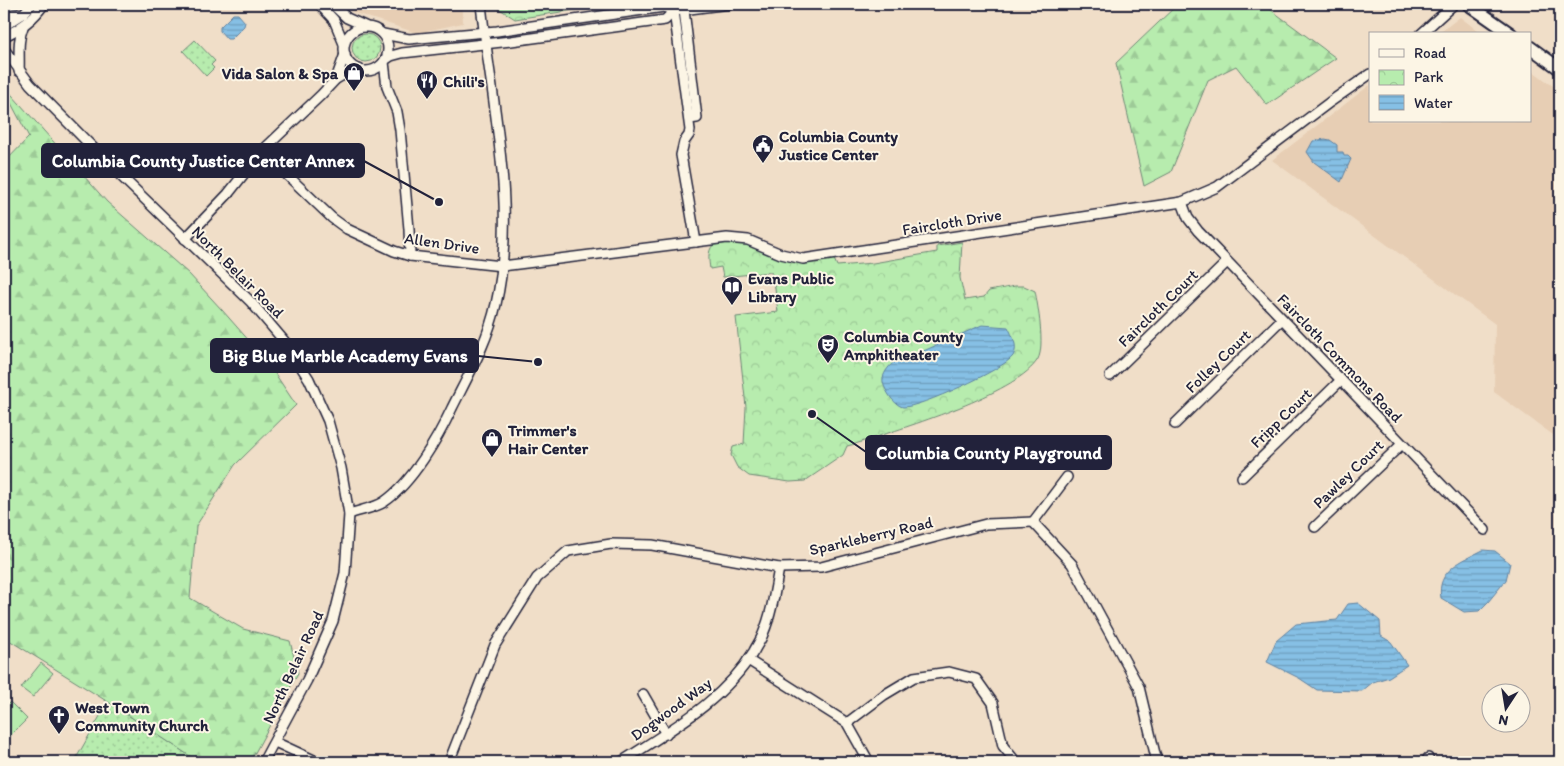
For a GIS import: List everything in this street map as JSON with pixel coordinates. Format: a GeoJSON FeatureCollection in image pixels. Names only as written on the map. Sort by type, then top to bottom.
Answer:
{"type":"FeatureCollection","features":[{"type":"Feature","properties":{"kind":"main road"},"geometry":{"type":"LineString","coordinates":[[1468,4],[1508,32]]}},
{"type":"Feature","properties":{"kind":"main road"},"geometry":{"type":"LineString","coordinates":[[1532,48],[1560,69]]}},
{"type":"Feature","properties":{"kind":"street"},"geometry":{"type":"LineString","coordinates":[[4,26],[23,14],[32,4]]}},
{"type":"Feature","properties":{"kind":"street"},"geometry":{"type":"LineString","coordinates":[[4,36],[24,26],[37,15],[44,4]]}},
{"type":"Feature","properties":{"kind":"street"},"geometry":{"type":"LineString","coordinates":[[319,4],[334,20],[344,44],[344,54],[336,79]]}},
{"type":"Feature","properties":{"kind":"street"},"geometry":{"type":"LineString","coordinates":[[332,4],[347,18],[378,30],[383,34],[409,39],[484,32],[664,7],[674,11],[729,4]]}},
{"type":"Feature","properties":{"kind":"street"},"geometry":{"type":"LineString","coordinates":[[349,514],[383,503],[402,488],[441,432],[484,342],[496,304],[505,235],[500,159],[481,4]]}},
{"type":"Feature","properties":{"kind":"street"},"geometry":{"type":"LineString","coordinates":[[1423,32],[1454,4]]}},
{"type":"Feature","properties":{"kind":"street"},"geometry":{"type":"LineString","coordinates":[[684,10],[693,119],[681,155],[696,242]]}},
{"type":"Feature","properties":{"kind":"street"},"geometry":{"type":"LineString","coordinates":[[184,239],[228,194],[262,151],[336,79],[350,71],[376,68],[396,54],[665,20],[674,11]]}},
{"type":"Feature","properties":{"kind":"street"},"geometry":{"type":"LineString","coordinates":[[674,11],[693,119]]}},
{"type":"Feature","properties":{"kind":"street"},"geometry":{"type":"LineString","coordinates":[[4,12],[23,14]]}},
{"type":"Feature","properties":{"kind":"street"},"geometry":{"type":"LineString","coordinates":[[4,60],[17,69],[20,57],[18,47],[24,26]]}},
{"type":"Feature","properties":{"kind":"street"},"geometry":{"type":"LineString","coordinates":[[344,44],[354,30],[365,26]]}},
{"type":"Feature","properties":{"kind":"street"},"geometry":{"type":"LineString","coordinates":[[383,34],[388,47],[384,61],[387,88],[396,112],[400,130],[410,256]]}},
{"type":"Feature","properties":{"kind":"street","name":"North Belair Road"},"geometry":{"type":"LineString","coordinates":[[4,49],[30,84],[184,239],[251,302],[285,342],[309,379],[328,421],[341,468],[349,514],[345,573],[333,622],[307,680],[263,762]]}},
{"type":"Feature","properties":{"kind":"street"},"geometry":{"type":"LineString","coordinates":[[344,54],[350,64],[363,70],[387,88]]}},
{"type":"Feature","properties":{"kind":"street","name":"Faircloth Drive"},"geometry":{"type":"LineString","coordinates":[[502,266],[727,238],[748,240],[781,254],[802,259],[1182,202],[1217,187],[1369,75]]}},
{"type":"Feature","properties":{"kind":"street","name":"Allen Drive"},"geometry":{"type":"LineString","coordinates":[[262,151],[332,218],[347,229],[385,247],[410,256],[502,266]]}},
{"type":"Feature","properties":{"kind":"street","name":"Faircloth Commons Road"},"geometry":{"type":"LineString","coordinates":[[1182,202],[1191,223],[1227,262],[1485,530]]}},
{"type":"Feature","properties":{"kind":"street","name":"Faircloth Court"},"geometry":{"type":"LineString","coordinates":[[1110,376],[1227,262]]}},
{"type":"Feature","properties":{"kind":"street","name":"Folley Court"},"geometry":{"type":"LineString","coordinates":[[1175,424],[1282,319]]}},
{"type":"Feature","properties":{"kind":"street","name":"Fripp Court"},"geometry":{"type":"LineString","coordinates":[[1242,476],[1341,380]]}},
{"type":"Feature","properties":{"kind":"street","name":"Pawley Court"},"geometry":{"type":"LineString","coordinates":[[1316,526],[1402,444]]}},
{"type":"Feature","properties":{"kind":"street"},"geometry":{"type":"LineString","coordinates":[[1067,477],[1033,522],[1072,564],[1139,687],[1156,762]]}},
{"type":"Feature","properties":{"kind":"street","name":"Sparkleberry Road"},"geometry":{"type":"LineString","coordinates":[[449,762],[495,645],[537,578],[568,551],[611,544],[652,545],[779,568],[821,567],[986,524],[1033,522]]}},
{"type":"Feature","properties":{"kind":"street","name":"Dogwood Way"},"geometry":{"type":"LineString","coordinates":[[621,762],[666,734],[702,708],[727,686],[748,660],[763,635],[772,606],[779,568]]}},
{"type":"Feature","properties":{"kind":"street"},"geometry":{"type":"LineString","coordinates":[[748,660],[847,723],[869,762]]}},
{"type":"Feature","properties":{"kind":"street"},"geometry":{"type":"LineString","coordinates":[[847,723],[884,695],[914,677],[949,672],[976,679],[994,703],[1003,746],[1016,762]]}},
{"type":"Feature","properties":{"kind":"street"},"geometry":{"type":"LineString","coordinates":[[643,694],[666,734]]}},
{"type":"Feature","properties":{"kind":"street"},"geometry":{"type":"LineString","coordinates":[[275,742],[318,762]]}},
{"type":"Feature","properties":{"kind":"shaded area"},"geometry":{"type":"Polygon","coordinates":[[[343,4],[462,4],[463,23],[417,33],[352,12],[343,4]]]}},
{"type":"Feature","properties":{"kind":"shaded area"},"geometry":{"type":"Polygon","coordinates":[[[1460,17],[1479,32],[1441,32],[1460,17]]]}},
{"type":"Feature","properties":{"kind":"shaded area"},"geometry":{"type":"Polygon","coordinates":[[[1532,70],[1560,91],[1560,440],[1494,392],[1495,324],[1272,160],[1369,86],[1369,122],[1532,122],[1532,70]]]}},
{"type":"Feature","properties":{"kind":"green space"},"geometry":{"type":"Polygon","coordinates":[[[495,4],[614,4],[515,19],[495,6],[495,4]]]}},
{"type":"Feature","properties":{"kind":"green space"},"geometry":{"type":"Polygon","coordinates":[[[1178,4],[1263,4],[1336,58],[1267,105],[1236,66],[1208,80],[1171,172],[1144,186],[1116,63],[1178,4]]]}},
{"type":"Feature","properties":{"kind":"green space"},"geometry":{"type":"Polygon","coordinates":[[[366,34],[376,38],[380,48],[376,58],[366,62],[356,58],[352,48],[356,38],[366,34]]]}},
{"type":"Feature","properties":{"kind":"green space"},"geometry":{"type":"Polygon","coordinates":[[[195,40],[215,61],[211,65],[214,68],[206,76],[183,51],[195,40]]]}},
{"type":"Feature","properties":{"kind":"green space"},"geometry":{"type":"Polygon","coordinates":[[[4,86],[107,202],[189,274],[222,310],[266,360],[296,405],[235,465],[196,526],[190,598],[243,629],[290,641],[298,673],[250,762],[199,762],[4,637],[4,163],[29,137],[4,90],[4,86]]]}},
{"type":"Feature","properties":{"kind":"green space"},"geometry":{"type":"Polygon","coordinates":[[[738,242],[794,262],[804,263],[834,259],[837,266],[873,263],[937,252],[937,246],[962,242],[960,278],[965,300],[984,297],[989,291],[1015,286],[1024,286],[1035,291],[1041,336],[1038,359],[1027,371],[1011,383],[965,405],[847,446],[843,455],[805,481],[790,482],[749,476],[737,467],[731,455],[733,447],[744,444],[746,407],[736,317],[778,312],[771,272],[723,277],[721,267],[710,269],[709,254],[713,245],[738,242]]]}},
{"type":"Feature","properties":{"kind":"green space"},"geometry":{"type":"Polygon","coordinates":[[[41,663],[53,673],[33,697],[21,688],[41,663]]]}},
{"type":"Feature","properties":{"kind":"green space"},"geometry":{"type":"Polygon","coordinates":[[[10,702],[27,719],[10,736],[4,730],[4,708],[10,702]]]}},
{"type":"Feature","properties":{"kind":"green space"},"geometry":{"type":"Polygon","coordinates":[[[108,702],[199,762],[74,762],[108,702]]]}},
{"type":"Feature","properties":{"kind":"water"},"geometry":{"type":"Polygon","coordinates":[[[233,14],[238,14],[245,22],[244,26],[231,39],[227,39],[220,31],[220,27],[233,14]]]}},
{"type":"Feature","properties":{"kind":"water"},"geometry":{"type":"Polygon","coordinates":[[[1325,139],[1337,145],[1337,152],[1343,152],[1344,156],[1348,156],[1351,159],[1341,182],[1314,162],[1307,152],[1313,141],[1325,139]]]}},
{"type":"Feature","properties":{"kind":"water"},"geometry":{"type":"Polygon","coordinates":[[[982,325],[1008,327],[1014,341],[1015,352],[1013,356],[994,370],[978,378],[942,395],[912,406],[903,407],[892,399],[883,380],[886,371],[894,362],[982,325]]]}},
{"type":"Feature","properties":{"kind":"water"},"geometry":{"type":"Polygon","coordinates":[[[1483,550],[1495,551],[1510,563],[1506,580],[1479,611],[1464,612],[1441,598],[1442,580],[1452,568],[1483,550]]]}},
{"type":"Feature","properties":{"kind":"water"},"geometry":{"type":"Polygon","coordinates":[[[1358,603],[1380,621],[1381,636],[1391,642],[1407,665],[1389,677],[1373,682],[1362,691],[1317,690],[1299,678],[1267,662],[1276,641],[1296,624],[1337,620],[1348,604],[1358,603]]]}},
{"type":"Feature","properties":{"kind":"place","name":"Vida Salon & Spa"},"geometry":{"type":"Point","coordinates":[354,92]}},
{"type":"Feature","properties":{"kind":"place","name":"Chili's"},"geometry":{"type":"Point","coordinates":[427,100]}},
{"type":"Feature","properties":{"kind":"place","name":"Columbia County Justice Center"},"geometry":{"type":"Point","coordinates":[763,164]}},
{"type":"Feature","properties":{"kind":"place","name":"Columbia County Justice Center Annex"},"geometry":{"type":"Point","coordinates":[439,202]}},
{"type":"Feature","properties":{"kind":"place","name":"Evans Public Library"},"geometry":{"type":"Point","coordinates":[732,306]}},
{"type":"Feature","properties":{"kind":"place","name":"Big Blue Marble Academy Evans"},"geometry":{"type":"Point","coordinates":[538,362]}},
{"type":"Feature","properties":{"kind":"place","name":"Columbia County Amphitheater"},"geometry":{"type":"Point","coordinates":[828,364]}},
{"type":"Feature","properties":{"kind":"place","name":"Columbia County Playground"},"geometry":{"type":"Point","coordinates":[812,414]}},
{"type":"Feature","properties":{"kind":"place","name":"Trimmer's Hair Center"},"geometry":{"type":"Point","coordinates":[492,458]}},
{"type":"Feature","properties":{"kind":"place","name":"West Town Community Church"},"geometry":{"type":"Point","coordinates":[59,735]}}]}
